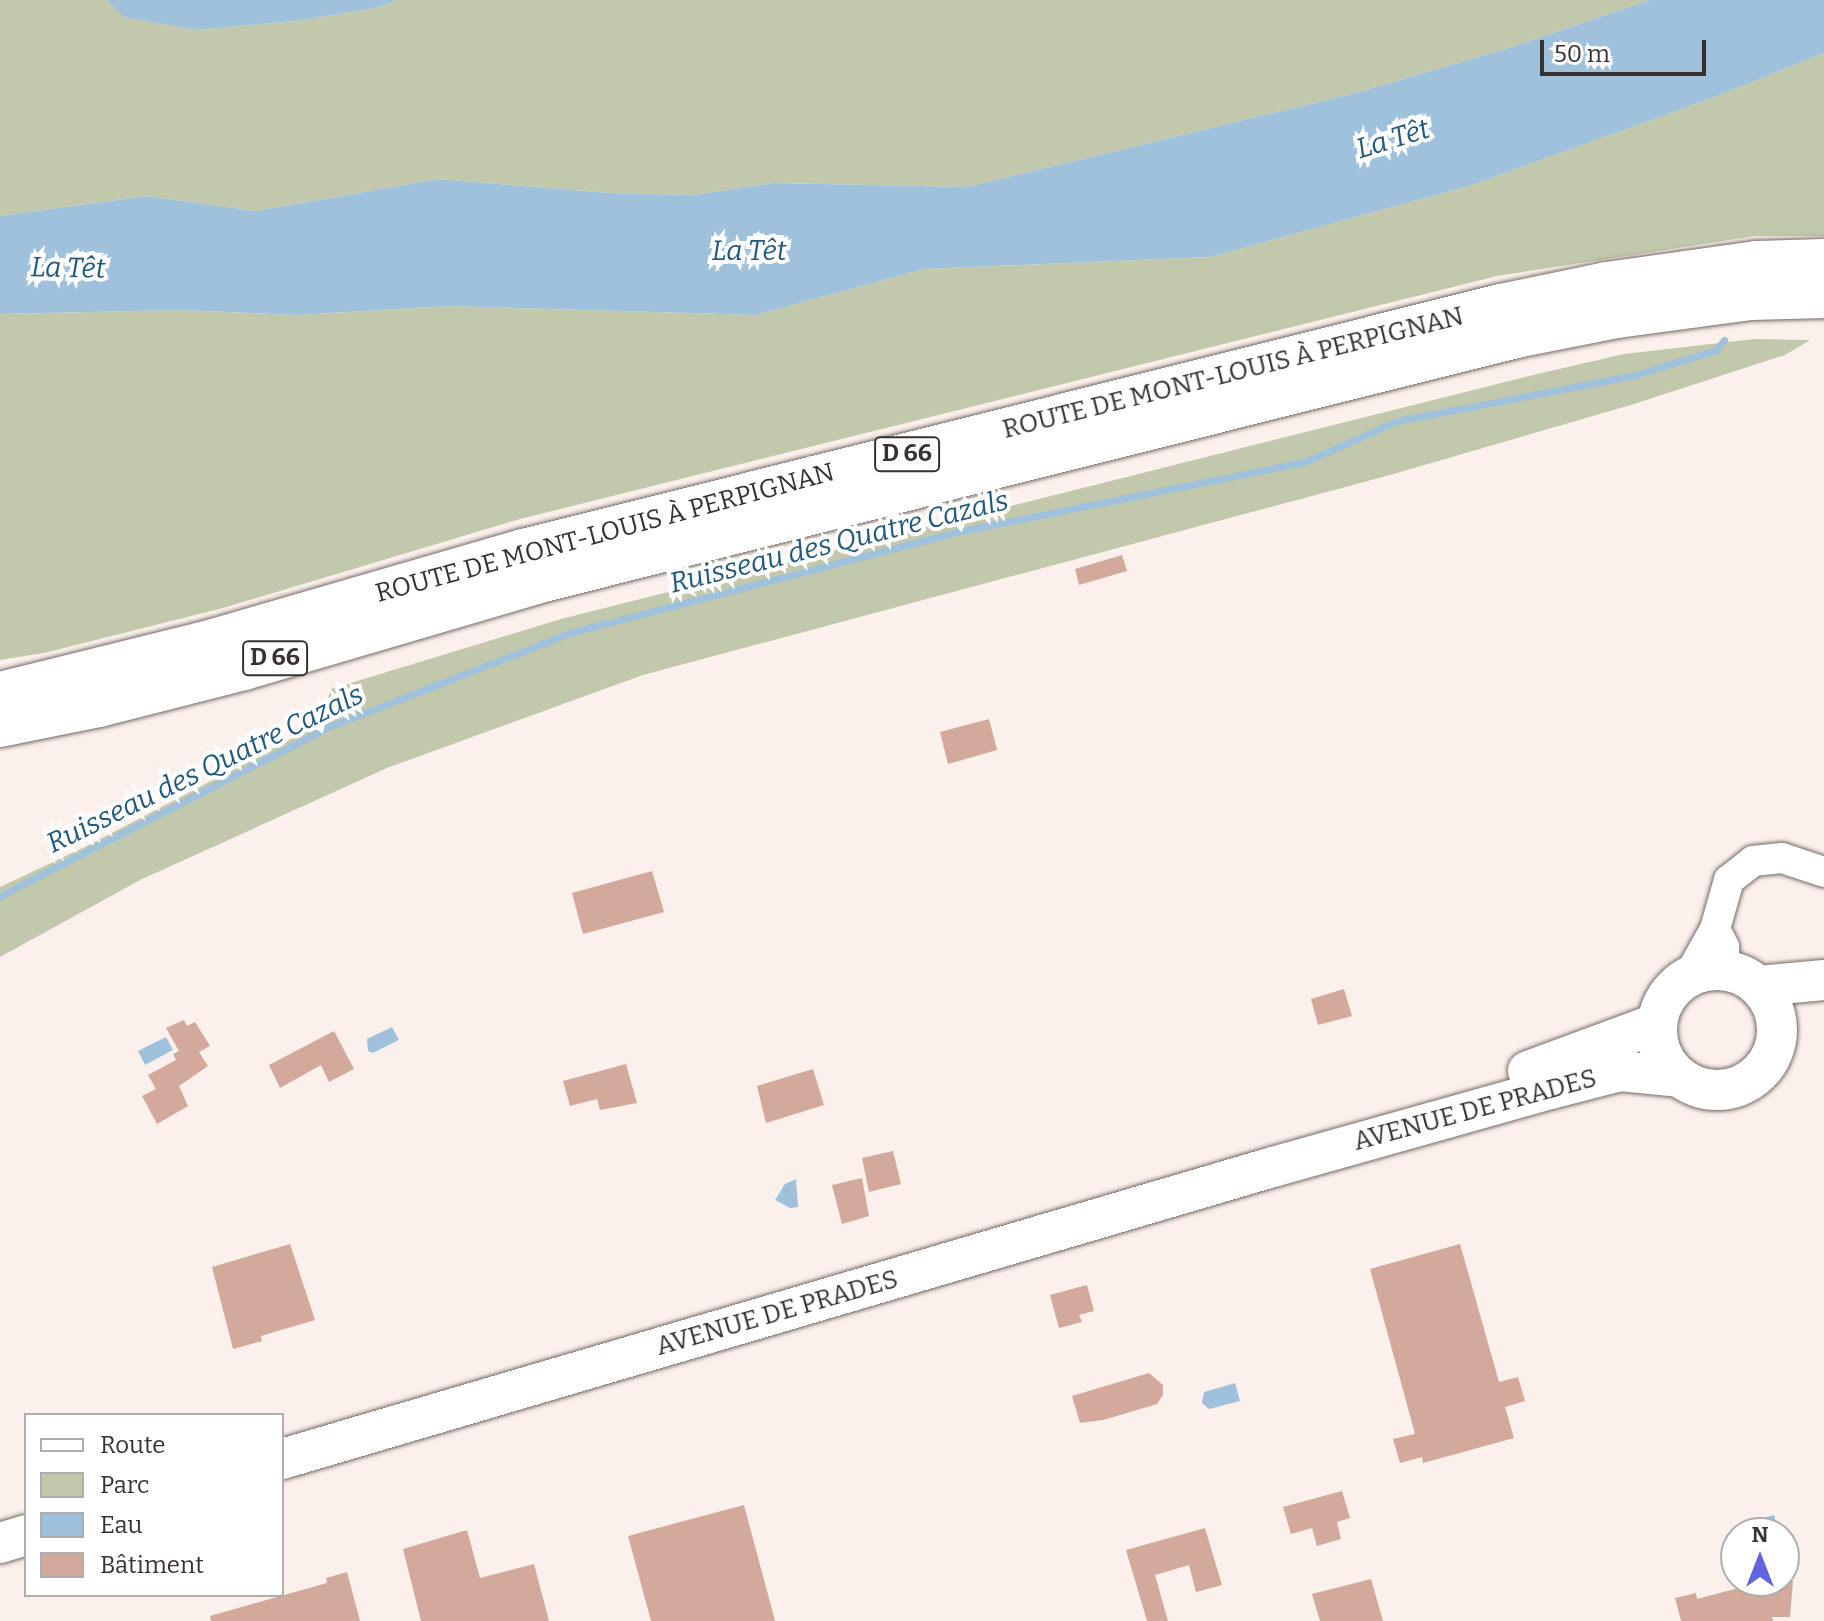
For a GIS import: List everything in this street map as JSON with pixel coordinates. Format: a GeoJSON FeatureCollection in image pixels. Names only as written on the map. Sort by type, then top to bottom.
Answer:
{"type":"FeatureCollection","features":[{"type":"Feature","properties":{"kind":"highway","name":"ROUTE DE MONT-LOUIS À PERPIGNAN"},"geometry":{"type":"LineString","coordinates":[[0,694],[210,642],[540,547],[1501,306],[1607,284],[1742,265],[1824,261]]}},
{"type":"Feature","properties":{"kind":"highway","name":"ROUTE DE MONT-LOUIS À PERPIGNAN"},"geometry":{"type":"LineString","coordinates":[[0,725],[128,698],[547,579],[1516,336],[1751,298],[1824,296]]}},
{"type":"Feature","properties":{"kind":"main road"},"geometry":{"type":"LineString","coordinates":[[1724,977],[1774,1009],[1777,1023],[1773,1052],[1752,1079],[1735,1087],[1715,1090],[1696,1086],[1679,1077],[1666,1062],[1658,1044],[1656,1024],[1661,1005],[1672,989],[1724,977],[1824,980]]}},
{"type":"Feature","properties":{"kind":"main road"},"geometry":{"type":"LineString","coordinates":[[1777,1023],[1824,1006]]}},
{"type":"Feature","properties":{"kind":"main road","name":"AVENUE DE PRADES"},"geometry":{"type":"LineString","coordinates":[[1273,1167],[1656,1024]]}},
{"type":"Feature","properties":{"kind":"main road","name":"AVENUE DE PRADES"},"geometry":{"type":"LineString","coordinates":[[284,1458],[1273,1167],[1620,1071],[1679,1077]]}},
{"type":"Feature","properties":{"kind":"main road"},"geometry":{"type":"LineString","coordinates":[[0,1543],[24,1536]]}},
{"type":"Feature","properties":{"kind":"street"},"geometry":{"type":"LineString","coordinates":[[1724,977],[1724,947],[1715,929],[1729,880],[1753,861],[1782,858],[1824,872]]}},
{"type":"Feature","properties":{"kind":"green space"},"geometry":{"type":"Polygon","coordinates":[[[0,0],[107,0],[125,17],[196,30],[295,21],[375,8],[397,0],[1650,0],[1512,47],[1356,93],[967,187],[774,183],[693,195],[609,193],[438,179],[256,211],[146,196],[0,216],[0,0]]]}},
{"type":"Feature","properties":{"kind":"green space"},"geometry":{"type":"Polygon","coordinates":[[[1824,53],[1824,236],[1755,236],[1497,276],[520,519],[223,608],[44,653],[0,660],[0,314],[179,310],[298,315],[448,306],[756,315],[924,269],[1210,257],[1469,186],[1712,98],[1824,53]]]}},
{"type":"Feature","properties":{"kind":"green space"},"geometry":{"type":"Polygon","coordinates":[[[1755,339],[1810,340],[1785,355],[1634,404],[1390,475],[643,675],[387,768],[140,880],[0,957],[0,887],[89,845],[320,724],[331,689],[561,619],[1529,376],[1624,354],[1755,339]]]}},
{"type":"Feature","properties":{"kind":"water"},"geometry":{"type":"Polygon","coordinates":[[[107,0],[397,0],[375,8],[295,21],[196,30],[124,17],[107,0]]]}},
{"type":"Feature","properties":{"kind":"water","name":"La Têt"},"geometry":{"type":"Polygon","coordinates":[[[1650,0],[1824,0],[1824,53],[1712,98],[1469,186],[1210,257],[924,269],[756,315],[448,306],[298,315],[179,310],[0,314],[0,216],[146,196],[256,211],[438,179],[609,193],[693,195],[774,183],[967,187],[1356,93],[1512,47],[1650,0]]]}},
{"type":"Feature","properties":{"kind":"water"},"geometry":{"type":"Polygon","coordinates":[[[392,1027],[399,1040],[373,1053],[368,1051],[367,1039],[392,1027]]]}},
{"type":"Feature","properties":{"kind":"water"},"geometry":{"type":"Polygon","coordinates":[[[166,1037],[173,1050],[145,1065],[138,1051],[166,1037]]]}},
{"type":"Feature","properties":{"kind":"water"},"geometry":{"type":"Polygon","coordinates":[[[796,1179],[798,1207],[790,1208],[775,1200],[785,1184],[796,1179]]]}},
{"type":"Feature","properties":{"kind":"water"},"geometry":{"type":"Polygon","coordinates":[[[1235,1383],[1240,1401],[1209,1409],[1202,1403],[1204,1392],[1235,1383]]]}},
{"type":"Feature","properties":{"kind":"building"},"geometry":{"type":"Polygon","coordinates":[[[1122,555],[1127,571],[1079,585],[1075,569],[1122,555]]]}},
{"type":"Feature","properties":{"kind":"building"},"geometry":{"type":"Polygon","coordinates":[[[989,719],[997,750],[948,764],[940,732],[989,719]]]}},
{"type":"Feature","properties":{"kind":"building"},"geometry":{"type":"Polygon","coordinates":[[[652,871],[664,912],[583,934],[572,893],[652,871]]]}},
{"type":"Feature","properties":{"kind":"building"},"geometry":{"type":"Polygon","coordinates":[[[1344,989],[1352,1016],[1318,1025],[1311,999],[1344,989]]]}},
{"type":"Feature","properties":{"kind":"building"},"geometry":{"type":"Polygon","coordinates":[[[184,1020],[187,1026],[195,1022],[210,1046],[199,1052],[208,1066],[179,1086],[188,1106],[157,1124],[142,1096],[156,1089],[148,1075],[176,1060],[173,1054],[179,1051],[166,1028],[184,1020]]]}},
{"type":"Feature","properties":{"kind":"building"},"geometry":{"type":"Polygon","coordinates":[[[334,1031],[354,1069],[329,1082],[321,1065],[280,1088],[269,1065],[334,1031]]]}},
{"type":"Feature","properties":{"kind":"building"},"geometry":{"type":"Polygon","coordinates":[[[626,1064],[637,1103],[600,1110],[597,1099],[570,1106],[563,1081],[626,1064]]]}},
{"type":"Feature","properties":{"kind":"building"},"geometry":{"type":"Polygon","coordinates":[[[813,1069],[824,1105],[766,1123],[757,1086],[813,1069]]]}},
{"type":"Feature","properties":{"kind":"building"},"geometry":{"type":"Polygon","coordinates":[[[893,1151],[901,1184],[869,1192],[862,1158],[893,1151]]]}},
{"type":"Feature","properties":{"kind":"building"},"geometry":{"type":"Polygon","coordinates":[[[862,1178],[869,1216],[842,1224],[832,1185],[862,1178]]]}},
{"type":"Feature","properties":{"kind":"building"},"geometry":{"type":"Polygon","coordinates":[[[290,1244],[315,1320],[261,1336],[262,1341],[233,1349],[212,1267],[290,1244]]]}},
{"type":"Feature","properties":{"kind":"building"},"geometry":{"type":"Polygon","coordinates":[[[1460,1244],[1499,1382],[1518,1377],[1525,1401],[1505,1407],[1514,1438],[1423,1463],[1422,1457],[1400,1463],[1393,1439],[1415,1434],[1370,1269],[1460,1244]]]}},
{"type":"Feature","properties":{"kind":"building"},"geometry":{"type":"Polygon","coordinates":[[[1087,1285],[1094,1311],[1079,1315],[1082,1322],[1059,1328],[1050,1295],[1087,1285]]]}},
{"type":"Feature","properties":{"kind":"building"},"geometry":{"type":"Polygon","coordinates":[[[1149,1373],[1163,1385],[1163,1395],[1157,1404],[1103,1420],[1080,1423],[1072,1396],[1149,1373]]]}},
{"type":"Feature","properties":{"kind":"building"},"geometry":{"type":"Polygon","coordinates":[[[1342,1491],[1350,1518],[1337,1522],[1341,1539],[1317,1546],[1312,1528],[1291,1534],[1283,1507],[1342,1491]]]}},
{"type":"Feature","properties":{"kind":"building"},"geometry":{"type":"Polygon","coordinates":[[[744,1505],[775,1621],[651,1621],[628,1536],[744,1505]]]}},
{"type":"Feature","properties":{"kind":"building"},"geometry":{"type":"Polygon","coordinates":[[[1205,1528],[1222,1585],[1196,1592],[1189,1565],[1155,1575],[1168,1621],[1147,1621],[1126,1550],[1205,1528]]]}},
{"type":"Feature","properties":{"kind":"building"},"geometry":{"type":"Polygon","coordinates":[[[467,1530],[480,1578],[534,1564],[549,1621],[421,1621],[403,1549],[467,1530]]]}},
{"type":"Feature","properties":{"kind":"building"},"geometry":{"type":"Polygon","coordinates":[[[347,1572],[360,1621],[211,1621],[210,1616],[327,1583],[326,1578],[347,1572]]]}},
{"type":"Feature","properties":{"kind":"building"},"geometry":{"type":"Polygon","coordinates":[[[1371,1579],[1383,1621],[1320,1621],[1312,1594],[1371,1579]]]}},
{"type":"Feature","properties":{"kind":"building"},"geometry":{"type":"Polygon","coordinates":[[[1696,1593],[1697,1599],[1720,1593],[1720,1597],[1792,1597],[1790,1617],[1772,1617],[1773,1621],[1681,1621],[1675,1598],[1696,1593]]]}},
{"type":"Feature","properties":{"kind":"waterway","name":"Ruisseau des Quatre Cazals"},"geometry":{"type":"LineString","coordinates":[[0,896],[331,726],[569,633],[957,532],[1305,462],[1397,421],[1635,375],[1716,350],[1724,340]]}}]}
